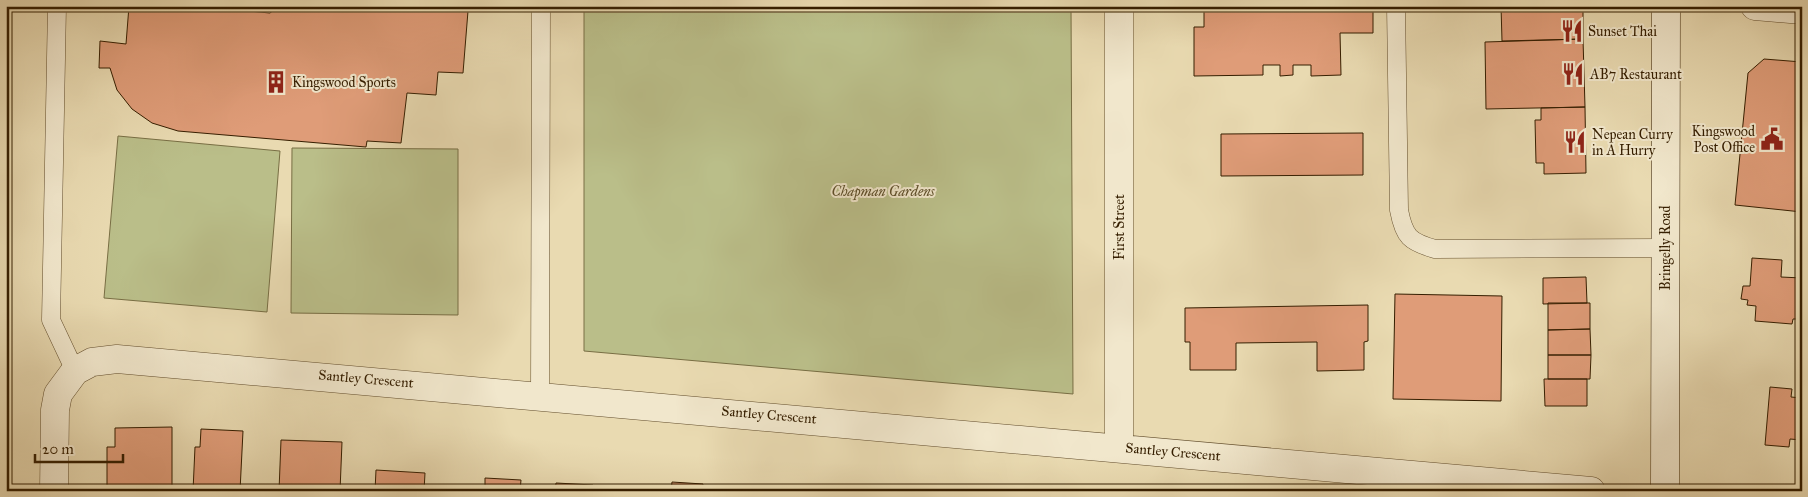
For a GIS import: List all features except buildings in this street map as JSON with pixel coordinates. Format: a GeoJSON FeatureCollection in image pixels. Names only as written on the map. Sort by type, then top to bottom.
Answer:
{"type":"FeatureCollection","features":[{"type":"Feature","properties":{"kind":"street","name":"First Street"},"geometry":{"type":"LineString","coordinates":[[1119,6],[1120,447]]}},
{"type":"Feature","properties":{"kind":"street","name":"Bringelly Road"},"geometry":{"type":"LineString","coordinates":[[1665,491],[1666,6]]}},
{"type":"Feature","properties":{"kind":"street"},"geometry":{"type":"LineString","coordinates":[[1755,6],[1802,10]]}},
{"type":"Feature","properties":{"kind":"street","name":"Santley Crescent"},"geometry":{"type":"LineString","coordinates":[[54,491],[55,410],[58,394],[76,371],[92,362],[117,358],[1591,491]]}},
{"type":"Feature","properties":{"kind":"lane"},"geometry":{"type":"LineString","coordinates":[[57,6],[51,320],[76,371]]}},
{"type":"Feature","properties":{"kind":"lane"},"geometry":{"type":"LineString","coordinates":[[540,395],[541,6]]}},
{"type":"Feature","properties":{"kind":"lane"},"geometry":{"type":"LineString","coordinates":[[1396,6],[1399,210],[1402,225],[1409,238],[1436,249],[1665,248]]}},
{"type":"Feature","properties":{"kind":"green space"},"geometry":{"type":"Polygon","coordinates":[[[6,6],[11,6],[9,491],[6,491],[6,6]]]}},
{"type":"Feature","properties":{"kind":"green space","name":"Chapman Gardens"},"geometry":{"type":"Polygon","coordinates":[[[584,6],[1071,6],[1073,394],[584,351],[584,6]]]}},
{"type":"Feature","properties":{"kind":"green space"},"geometry":{"type":"Polygon","coordinates":[[[118,136],[280,151],[267,312],[104,298],[118,136]]]}},
{"type":"Feature","properties":{"kind":"green space"},"geometry":{"type":"Polygon","coordinates":[[[292,148],[458,149],[458,315],[291,313],[292,148]]]}},
{"type":"Feature","properties":{"kind":"place","name":"Sunset Thai"},"geometry":{"type":"Point","coordinates":[1572,31]}},
{"type":"Feature","properties":{"kind":"place","name":"AB7 Restaurant"},"geometry":{"type":"Point","coordinates":[1573,74]}},
{"type":"Feature","properties":{"kind":"place","name":"Kingswood Sports"},"geometry":{"type":"Point","coordinates":[276,82]}},
{"type":"Feature","properties":{"kind":"place","name":"Kingswood Post Office"},"geometry":{"type":"Point","coordinates":[1772,139]}},
{"type":"Feature","properties":{"kind":"place","name":"Nepean Curry in A Hurry"},"geometry":{"type":"Point","coordinates":[1575,142]}}]}
